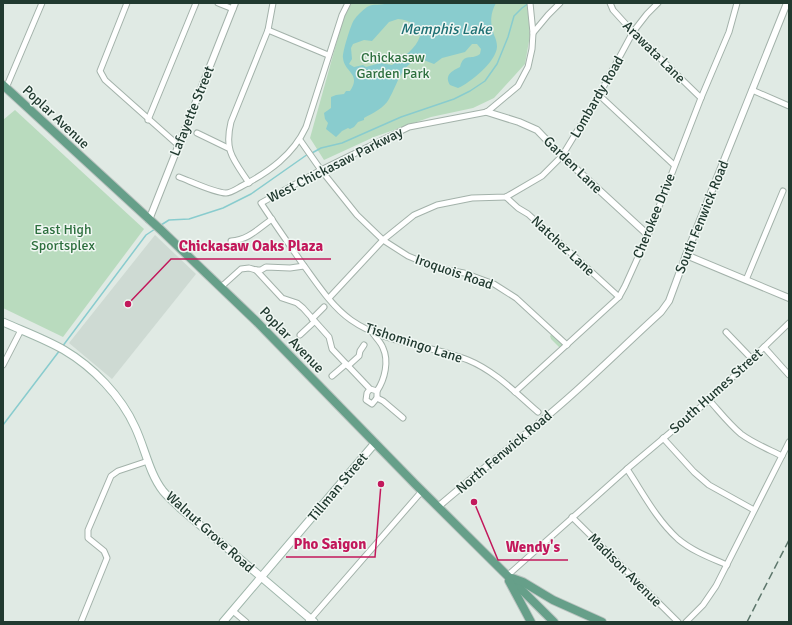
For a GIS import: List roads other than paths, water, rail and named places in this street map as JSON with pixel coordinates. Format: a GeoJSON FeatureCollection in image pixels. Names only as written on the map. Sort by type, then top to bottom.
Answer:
{"type":"FeatureCollection","features":[{"type":"Feature","properties":{"kind":"main road","name":"Poplar Avenue"},"geometry":{"type":"LineString","coordinates":[[4,87],[161,230],[220,286],[422,491],[439,506],[554,622]]}},
{"type":"Feature","properties":{"kind":"main road","name":"Walnut Grove Road"},"geometry":{"type":"LineString","coordinates":[[3,322],[65,350],[90,368],[108,386],[123,406],[135,426],[148,461],[163,491],[180,508],[311,621]]}},
{"type":"Feature","properties":{"kind":"main road","name":"Tillman Street"},"geometry":{"type":"LineString","coordinates":[[223,622],[375,443]]}},
{"type":"Feature","properties":{"kind":"main road"},"geometry":{"type":"LineString","coordinates":[[507,576],[532,622]]}},
{"type":"Feature","properties":{"kind":"main road"},"geometry":{"type":"LineString","coordinates":[[507,576],[523,582],[553,600],[602,622]]}},
{"type":"Feature","properties":{"kind":"street"},"geometry":{"type":"LineString","coordinates":[[4,87],[42,3]]}},
{"type":"Feature","properties":{"kind":"street"},"geometry":{"type":"LineString","coordinates":[[127,3],[100,72],[105,80],[148,120],[178,145]]}},
{"type":"Feature","properties":{"kind":"street"},"geometry":{"type":"LineString","coordinates":[[148,120],[196,3]]}},
{"type":"Feature","properties":{"kind":"street"},"geometry":{"type":"LineString","coordinates":[[218,3],[234,6]]}},
{"type":"Feature","properties":{"kind":"street"},"geometry":{"type":"LineString","coordinates":[[249,183],[236,164],[228,148],[228,134],[231,122],[268,30],[273,3]]}},
{"type":"Feature","properties":{"kind":"street"},"geometry":{"type":"LineString","coordinates":[[179,177],[218,192],[226,193],[249,183],[269,171],[281,161],[300,140],[311,116],[328,55],[342,15],[348,3]]}},
{"type":"Feature","properties":{"kind":"street"},"geometry":{"type":"LineString","coordinates":[[533,34],[560,3]]}},
{"type":"Feature","properties":{"kind":"street","name":"Arawata Lane"},"geometry":{"type":"LineString","coordinates":[[610,3],[613,10],[633,32],[701,98]]}},
{"type":"Feature","properties":{"kind":"street","name":"Lombardy Road"},"geometry":{"type":"LineString","coordinates":[[329,298],[383,240],[414,215],[437,205],[472,198],[506,197],[542,176],[562,156],[599,95],[633,32],[658,3]]}},
{"type":"Feature","properties":{"kind":"street","name":"Cherokee Drive"},"geometry":{"type":"LineString","coordinates":[[515,392],[619,297],[648,235],[674,165],[729,32],[737,3]]}},
{"type":"Feature","properties":{"kind":"street","name":"South Fenwick Road"},"geometry":{"type":"LineString","coordinates":[[568,398],[661,312],[669,301],[787,3]]}},
{"type":"Feature","properties":{"kind":"street","name":"West Chickasaw Parkway"},"geometry":{"type":"LineString","coordinates":[[261,203],[321,170],[409,127],[487,112],[518,86],[528,66],[532,49],[533,34],[530,4]]}},
{"type":"Feature","properties":{"kind":"street","name":"Lafayette Street"},"geometry":{"type":"LineString","coordinates":[[149,220],[234,6]]}},
{"type":"Feature","properties":{"kind":"street"},"geometry":{"type":"LineString","coordinates":[[268,30],[328,55]]}},
{"type":"Feature","properties":{"kind":"street"},"geometry":{"type":"LineString","coordinates":[[752,90],[789,106]]}},
{"type":"Feature","properties":{"kind":"street"},"geometry":{"type":"LineString","coordinates":[[599,95],[674,165]]}},
{"type":"Feature","properties":{"kind":"street","name":"Garden Lane"},"geometry":{"type":"LineString","coordinates":[[487,112],[519,122],[537,130],[562,156],[648,235]]}},
{"type":"Feature","properties":{"kind":"street"},"geometry":{"type":"LineString","coordinates":[[197,133],[228,148]]}},
{"type":"Feature","properties":{"kind":"street","name":"Iroquois Road"},"geometry":{"type":"LineString","coordinates":[[300,140],[321,170],[357,215],[383,240],[408,256],[437,268],[464,273],[494,284],[516,298],[567,345]]}},
{"type":"Feature","properties":{"kind":"street"},"geometry":{"type":"LineString","coordinates":[[746,280],[783,191]]}},
{"type":"Feature","properties":{"kind":"street","name":"Natchez Lane"},"geometry":{"type":"LineString","coordinates":[[506,197],[518,208],[528,214],[619,297]]}},
{"type":"Feature","properties":{"kind":"street","name":"Tishomingo Lane"},"geometry":{"type":"LineString","coordinates":[[261,203],[317,284],[350,320],[371,332],[469,361],[493,374],[538,412]]}},
{"type":"Feature","properties":{"kind":"street"},"geometry":{"type":"LineString","coordinates":[[231,241],[240,240],[246,237],[272,219]]}},
{"type":"Feature","properties":{"kind":"street"},"geometry":{"type":"LineString","coordinates":[[686,255],[789,298]]}},
{"type":"Feature","properties":{"kind":"street"},"geometry":{"type":"LineString","coordinates":[[220,286],[241,269],[248,268],[262,270],[266,267],[290,268],[304,266]]}},
{"type":"Feature","properties":{"kind":"street"},"geometry":{"type":"LineString","coordinates":[[256,270],[282,298],[303,308],[330,337],[332,349],[370,389],[377,391]]}},
{"type":"Feature","properties":{"kind":"street"},"geometry":{"type":"LineString","coordinates":[[300,335],[324,307]]}},
{"type":"Feature","properties":{"kind":"street","name":"South Humes Street"},"geometry":{"type":"LineString","coordinates":[[507,576],[627,469],[708,400],[789,323]]}},
{"type":"Feature","properties":{"kind":"street"},"geometry":{"type":"LineString","coordinates":[[3,365],[21,330]]}},
{"type":"Feature","properties":{"kind":"street"},"geometry":{"type":"LineString","coordinates":[[371,332],[383,348],[386,363],[382,384],[377,391],[378,398]]}},
{"type":"Feature","properties":{"kind":"street"},"geometry":{"type":"LineString","coordinates":[[726,332],[751,358]]}},
{"type":"Feature","properties":{"kind":"street"},"geometry":{"type":"LineString","coordinates":[[332,376],[359,356],[364,345]]}},
{"type":"Feature","properties":{"kind":"street"},"geometry":{"type":"LineString","coordinates":[[764,347],[789,375]]}},
{"type":"Feature","properties":{"kind":"street"},"geometry":{"type":"LineString","coordinates":[[370,389],[367,393],[366,400],[372,404],[378,398]]}},
{"type":"Feature","properties":{"kind":"street"},"geometry":{"type":"LineString","coordinates":[[378,398],[383,400],[402,418]]}},
{"type":"Feature","properties":{"kind":"street","name":"North Fenwick Road"},"geometry":{"type":"LineString","coordinates":[[439,506],[568,398]]}},
{"type":"Feature","properties":{"kind":"street"},"geometry":{"type":"LineString","coordinates":[[708,400],[730,424],[742,434],[757,444],[782,456]]}},
{"type":"Feature","properties":{"kind":"street"},"geometry":{"type":"LineString","coordinates":[[663,438],[694,472],[709,485],[754,510]]}},
{"type":"Feature","properties":{"kind":"street"},"geometry":{"type":"LineString","coordinates":[[686,622],[703,605],[716,586],[789,442]]}},
{"type":"Feature","properties":{"kind":"street"},"geometry":{"type":"LineString","coordinates":[[81,622],[107,558],[104,551],[88,538],[88,530],[111,476],[118,471],[148,461]]}},
{"type":"Feature","properties":{"kind":"street"},"geometry":{"type":"LineString","coordinates":[[627,469],[662,523],[679,540],[698,552],[727,565]]}},
{"type":"Feature","properties":{"kind":"street"},"geometry":{"type":"LineString","coordinates":[[311,621],[422,491]]}},
{"type":"Feature","properties":{"kind":"street","name":"Madison Avenue"},"geometry":{"type":"LineString","coordinates":[[572,518],[678,622]]}},
{"type":"Feature","properties":{"kind":"street"},"geometry":{"type":"LineString","coordinates":[[233,611],[246,622]]}},
{"type":"Feature","properties":{"kind":"water","name":"Memphis Lake"},"geometry":{"type":"Polygon","coordinates":[[[496,3],[491,19],[497,44],[496,53],[482,71],[469,82],[458,88],[450,85],[448,82],[448,76],[460,67],[465,58],[480,54],[481,49],[477,44],[472,44],[465,52],[442,58],[434,64],[421,59],[414,61],[404,69],[389,99],[384,105],[364,118],[364,120],[358,122],[354,127],[342,131],[336,137],[326,129],[328,123],[325,119],[324,113],[331,108],[331,97],[344,94],[346,91],[350,91],[353,85],[353,77],[346,67],[343,58],[345,45],[351,27],[357,16],[367,7],[385,4],[496,3]],[[398,19],[389,22],[372,41],[364,40],[353,44],[351,48],[352,59],[349,64],[354,67],[363,65],[366,67],[380,63],[392,65],[405,56],[418,41],[420,36],[417,28],[412,23],[398,19]]]}},
{"type":"Feature","properties":{"kind":"waterway"},"geometry":{"type":"LineString","coordinates":[[312,153],[321,148],[342,143],[401,117],[454,99],[485,81],[497,64],[508,37],[514,16],[529,3]]}},
{"type":"Feature","properties":{"kind":"waterway"},"geometry":{"type":"LineString","coordinates":[[161,225],[169,220],[189,219],[223,208],[251,194],[308,154]]}},
{"type":"Feature","properties":{"kind":"waterway"},"geometry":{"type":"LineString","coordinates":[[62,347],[146,235],[155,229]]}},
{"type":"Feature","properties":{"kind":"waterway"},"geometry":{"type":"LineString","coordinates":[[3,425],[60,350]]}},
{"type":"Feature","properties":{"kind":"railway"},"geometry":{"type":"LineString","coordinates":[[747,622],[789,540]]}},
{"type":"Feature","properties":{"kind":"place","name":"Chickasaw Oaks Plaza"},"geometry":{"type":"Point","coordinates":[128,304]}},
{"type":"Feature","properties":{"kind":"place","name":"Pho Saigon"},"geometry":{"type":"Point","coordinates":[381,484]}},
{"type":"Feature","properties":{"kind":"place","name":"Wendy's"},"geometry":{"type":"Point","coordinates":[474,502]}},
{"type":"Feature","properties":{"kind":"park label","name":"Chickasaw Garden Park"},"geometry":{"type":"Point","coordinates":[393,66]}},
{"type":"Feature","properties":{"kind":"park label","name":"East High Sportsplex"},"geometry":{"type":"Point","coordinates":[63,238]}}]}
